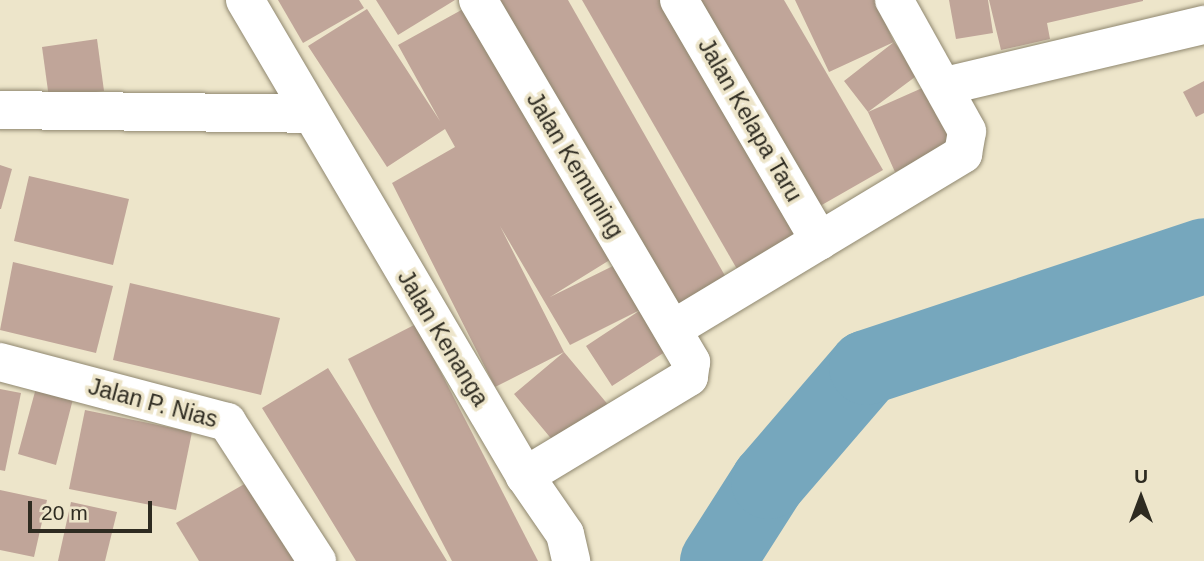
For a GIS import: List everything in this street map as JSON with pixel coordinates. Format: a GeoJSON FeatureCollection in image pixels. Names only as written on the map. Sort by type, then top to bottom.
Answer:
{"type":"FeatureCollection","features":[{"type":"Feature","properties":{"kind":"street","name":"Jalan Kenanga"},"geometry":{"type":"LineString","coordinates":[[245,0],[525,476],[565,534],[571,561]]}},
{"type":"Feature","properties":{"kind":"street","name":"Jalan Kemuning"},"geometry":{"type":"LineString","coordinates":[[478,0],[691,362],[689,377],[525,476]]}},
{"type":"Feature","properties":{"kind":"street","name":"Jalan Kelapa Taru"},"geometry":{"type":"LineString","coordinates":[[679,0],[820,241]]}},
{"type":"Feature","properties":{"kind":"street"},"geometry":{"type":"LineString","coordinates":[[673,329],[963,154],[967,131],[945,86],[894,0]]}},
{"type":"Feature","properties":{"kind":"street"},"geometry":{"type":"LineString","coordinates":[[945,86],[1204,24]]}},
{"type":"Feature","properties":{"kind":"street"},"geometry":{"type":"LineString","coordinates":[[0,110],[311,114]]}},
{"type":"Feature","properties":{"kind":"street","name":"Jalan P. Nias"},"geometry":{"type":"LineString","coordinates":[[0,362],[227,422],[317,561]]}},
{"type":"Feature","properties":{"kind":"building"},"geometry":{"type":"Polygon","coordinates":[[[278,0],[359,0],[364,8],[303,43],[278,0]]]}},
{"type":"Feature","properties":{"kind":"building"},"geometry":{"type":"Polygon","coordinates":[[[376,0],[455,0],[398,35],[376,0]]]}},
{"type":"Feature","properties":{"kind":"building"},"geometry":{"type":"Polygon","coordinates":[[[487,0],[568,0],[728,281],[666,316],[487,0]]]}},
{"type":"Feature","properties":{"kind":"building"},"geometry":{"type":"Polygon","coordinates":[[[582,0],[671,0],[808,238],[741,276],[582,0]]]}},
{"type":"Feature","properties":{"kind":"building"},"geometry":{"type":"Polygon","coordinates":[[[701,0],[784,0],[883,170],[820,206],[701,0]]]}},
{"type":"Feature","properties":{"kind":"building"},"geometry":{"type":"Polygon","coordinates":[[[795,0],[875,0],[894,42],[829,72],[795,0]]]}},
{"type":"Feature","properties":{"kind":"building"},"geometry":{"type":"Polygon","coordinates":[[[949,0],[988,0],[993,33],[956,39],[949,0]]]}},
{"type":"Feature","properties":{"kind":"building"},"geometry":{"type":"Polygon","coordinates":[[[989,0],[1143,1],[1047,23],[1050,39],[1001,50],[989,0]]]}},
{"type":"Feature","properties":{"kind":"building"},"geometry":{"type":"Polygon","coordinates":[[[465,8],[621,253],[550,297],[619,263],[668,350],[612,386],[586,346],[642,309],[570,345],[500,226],[564,352],[495,387],[392,183],[455,147],[445,129],[387,167],[308,46],[367,9],[440,121],[398,45],[465,8]]]}},
{"type":"Feature","properties":{"kind":"building"},"geometry":{"type":"Polygon","coordinates":[[[97,39],[104,91],[49,98],[42,47],[97,39]]]}},
{"type":"Feature","properties":{"kind":"building"},"geometry":{"type":"Polygon","coordinates":[[[894,42],[919,74],[868,112],[844,81],[894,42]]]}},
{"type":"Feature","properties":{"kind":"building"},"geometry":{"type":"Polygon","coordinates":[[[1204,81],[1204,113],[1196,117],[1183,92],[1204,81]]]}},
{"type":"Feature","properties":{"kind":"building"},"geometry":{"type":"Polygon","coordinates":[[[929,85],[956,145],[895,172],[868,112],[929,85]]]}},
{"type":"Feature","properties":{"kind":"building"},"geometry":{"type":"Polygon","coordinates":[[[0,165],[12,169],[1,209],[0,209],[0,165]]]}},
{"type":"Feature","properties":{"kind":"building"},"geometry":{"type":"Polygon","coordinates":[[[29,176],[129,199],[113,265],[14,241],[29,176]]]}},
{"type":"Feature","properties":{"kind":"building"},"geometry":{"type":"Polygon","coordinates":[[[13,262],[113,286],[96,353],[0,330],[13,262]]]}},
{"type":"Feature","properties":{"kind":"building"},"geometry":{"type":"Polygon","coordinates":[[[130,283],[280,318],[261,395],[113,360],[130,283]]]}},
{"type":"Feature","properties":{"kind":"building"},"geometry":{"type":"Polygon","coordinates":[[[416,324],[538,561],[452,561],[372,408],[348,359],[416,324]]]}},
{"type":"Feature","properties":{"kind":"building"},"geometry":{"type":"Polygon","coordinates":[[[564,352],[610,407],[559,448],[514,394],[564,352]]]}},
{"type":"Feature","properties":{"kind":"building"},"geometry":{"type":"Polygon","coordinates":[[[328,368],[447,561],[356,561],[262,408],[328,368]]]}},
{"type":"Feature","properties":{"kind":"building"},"geometry":{"type":"Polygon","coordinates":[[[36,388],[73,399],[56,465],[18,454],[36,388]]]}},
{"type":"Feature","properties":{"kind":"building"},"geometry":{"type":"Polygon","coordinates":[[[0,389],[21,393],[5,471],[0,470],[0,389]]]}},
{"type":"Feature","properties":{"kind":"building"},"geometry":{"type":"Polygon","coordinates":[[[85,410],[192,432],[176,510],[69,489],[85,410]]]}},
{"type":"Feature","properties":{"kind":"building"},"geometry":{"type":"Polygon","coordinates":[[[255,478],[303,561],[199,561],[176,523],[255,478]]]}},
{"type":"Feature","properties":{"kind":"building"},"geometry":{"type":"Polygon","coordinates":[[[0,490],[47,500],[34,557],[0,550],[0,490]]]}},
{"type":"Feature","properties":{"kind":"building"},"geometry":{"type":"Polygon","coordinates":[[[71,502],[117,512],[105,561],[58,561],[71,502]]]}},
{"type":"Feature","properties":{"kind":"waterway"},"geometry":{"type":"LineString","coordinates":[[717,561],[768,481],[866,367],[1204,255]]}}]}
